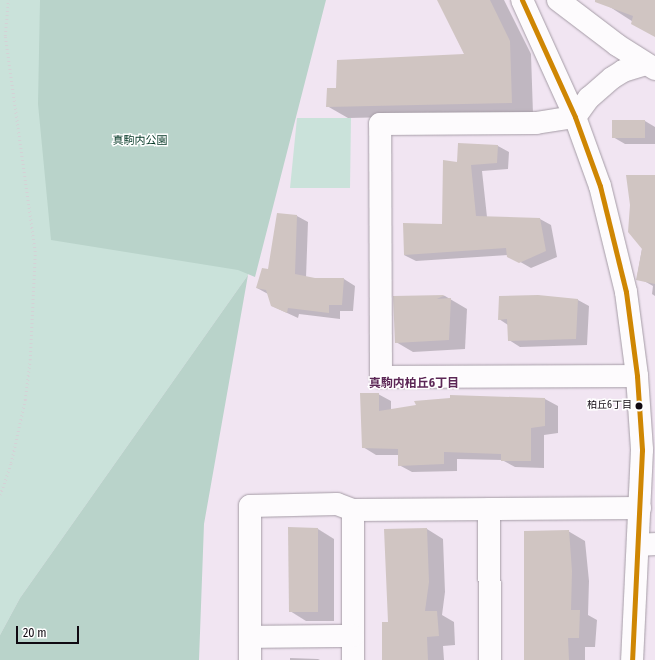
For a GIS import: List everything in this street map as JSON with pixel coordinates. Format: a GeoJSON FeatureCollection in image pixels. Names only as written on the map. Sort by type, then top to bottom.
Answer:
{"type":"FeatureCollection","features":[{"type":"Feature","properties":{"kind":"street"},"geometry":{"type":"LineString","coordinates":[[522,0],[575,117],[600,186],[617,251],[628,308],[637,376],[642,450],[640,508],[647,544],[632,660]]}},
{"type":"Feature","properties":{"kind":"street"},"geometry":{"type":"LineString","coordinates":[[558,0],[651,66]]}},
{"type":"Feature","properties":{"kind":"street"},"geometry":{"type":"LineString","coordinates":[[637,376],[381,376],[380,124],[536,123],[575,117],[589,98],[612,78],[624,71],[651,66]]}},
{"type":"Feature","properties":{"kind":"street"},"geometry":{"type":"LineString","coordinates":[[250,660],[250,506],[337,504],[353,510],[640,508]]}},
{"type":"Feature","properties":{"kind":"street"},"geometry":{"type":"LineString","coordinates":[[489,509],[490,660]]}},
{"type":"Feature","properties":{"kind":"street"},"geometry":{"type":"LineString","coordinates":[[353,510],[353,660]]}},
{"type":"Feature","properties":{"kind":"street"},"geometry":{"type":"LineString","coordinates":[[250,637],[353,636]]}},
{"type":"Feature","properties":{"kind":"path"},"geometry":{"type":"LineString","coordinates":[[0,495],[11,463],[25,400],[30,360],[35,252],[6,36],[8,0]]}},
{"type":"Feature","properties":{"kind":"green space","name":"真駒内公園"},"geometry":{"type":"Polygon","coordinates":[[[0,0],[319,0],[284,143],[248,275],[20,598],[0,635],[0,0]]]}},
{"type":"Feature","properties":{"kind":"green space"},"geometry":{"type":"Polygon","coordinates":[[[40,0],[326,0],[255,277],[238,270],[51,240],[38,104],[40,0]]]}},
{"type":"Feature","properties":{"kind":"green space"},"geometry":{"type":"Polygon","coordinates":[[[297,118],[351,118],[350,188],[290,188],[297,118]]]}},
{"type":"Feature","properties":{"kind":"green space"},"geometry":{"type":"Polygon","coordinates":[[[248,275],[204,524],[199,660],[0,660],[0,635],[20,598],[248,275]]]}},
{"type":"Feature","properties":{"kind":"building"},"geometry":{"type":"Polygon","coordinates":[[[437,0],[490,0],[510,41],[512,103],[326,107],[327,88],[336,88],[337,60],[464,54],[437,0]]]}},
{"type":"Feature","properties":{"kind":"building"},"geometry":{"type":"Polygon","coordinates":[[[595,0],[655,0],[655,37],[631,24],[633,16],[595,2],[595,0]]]}},
{"type":"Feature","properties":{"kind":"building"},"geometry":{"type":"Polygon","coordinates":[[[612,120],[645,120],[645,138],[612,138],[612,120]]]}},
{"type":"Feature","properties":{"kind":"building"},"geometry":{"type":"Polygon","coordinates":[[[458,143],[498,145],[497,163],[471,165],[476,216],[540,218],[546,251],[519,263],[507,257],[506,248],[404,255],[403,223],[442,224],[443,160],[457,162],[458,143]]]}},
{"type":"Feature","properties":{"kind":"building"},"geometry":{"type":"Polygon","coordinates":[[[626,175],[655,175],[655,284],[636,280],[642,249],[628,232],[630,205],[626,175]]]}},
{"type":"Feature","properties":{"kind":"building"},"geometry":{"type":"Polygon","coordinates":[[[277,213],[297,215],[295,274],[315,278],[344,278],[342,305],[329,305],[329,313],[288,308],[287,313],[271,306],[266,290],[256,288],[262,268],[268,269],[277,213]]]}},
{"type":"Feature","properties":{"kind":"building"},"geometry":{"type":"Polygon","coordinates":[[[445,295],[437,299],[451,298],[449,340],[395,343],[393,296],[445,295]]]}},
{"type":"Feature","properties":{"kind":"building"},"geometry":{"type":"Polygon","coordinates":[[[538,295],[578,299],[576,339],[508,341],[507,319],[498,320],[499,296],[538,295]]]}},
{"type":"Feature","properties":{"kind":"building"},"geometry":{"type":"Polygon","coordinates":[[[360,393],[379,393],[379,411],[416,405],[414,401],[450,398],[450,395],[545,398],[545,426],[531,428],[531,461],[501,461],[501,454],[444,452],[444,464],[398,466],[398,449],[362,448],[360,393]]]}},
{"type":"Feature","properties":{"kind":"building"},"geometry":{"type":"Polygon","coordinates":[[[288,527],[318,528],[318,612],[289,612],[288,527]]]}},
{"type":"Feature","properties":{"kind":"building"},"geometry":{"type":"Polygon","coordinates":[[[427,528],[429,582],[425,611],[437,611],[439,636],[427,637],[428,660],[382,660],[382,622],[388,622],[384,529],[427,528]]]}},
{"type":"Feature","properties":{"kind":"building"},"geometry":{"type":"Polygon","coordinates":[[[569,530],[572,571],[571,610],[580,610],[579,638],[568,638],[569,660],[524,660],[524,531],[569,530]]]}},
{"type":"Feature","properties":{"kind":"transit line"},"geometry":{"type":"LineString","coordinates":[[522,0],[575,117],[600,186],[626,292],[637,376],[642,450],[632,660]]}},
{"type":"Feature","properties":{"kind":"place","name":"柏丘6丁目"},"geometry":{"type":"Point","coordinates":[639,406]}},
{"type":"Feature","properties":{"kind":"district","name":"真駒内柏丘6丁目"},"geometry":{"type":"Point","coordinates":[414,384]}}]}
